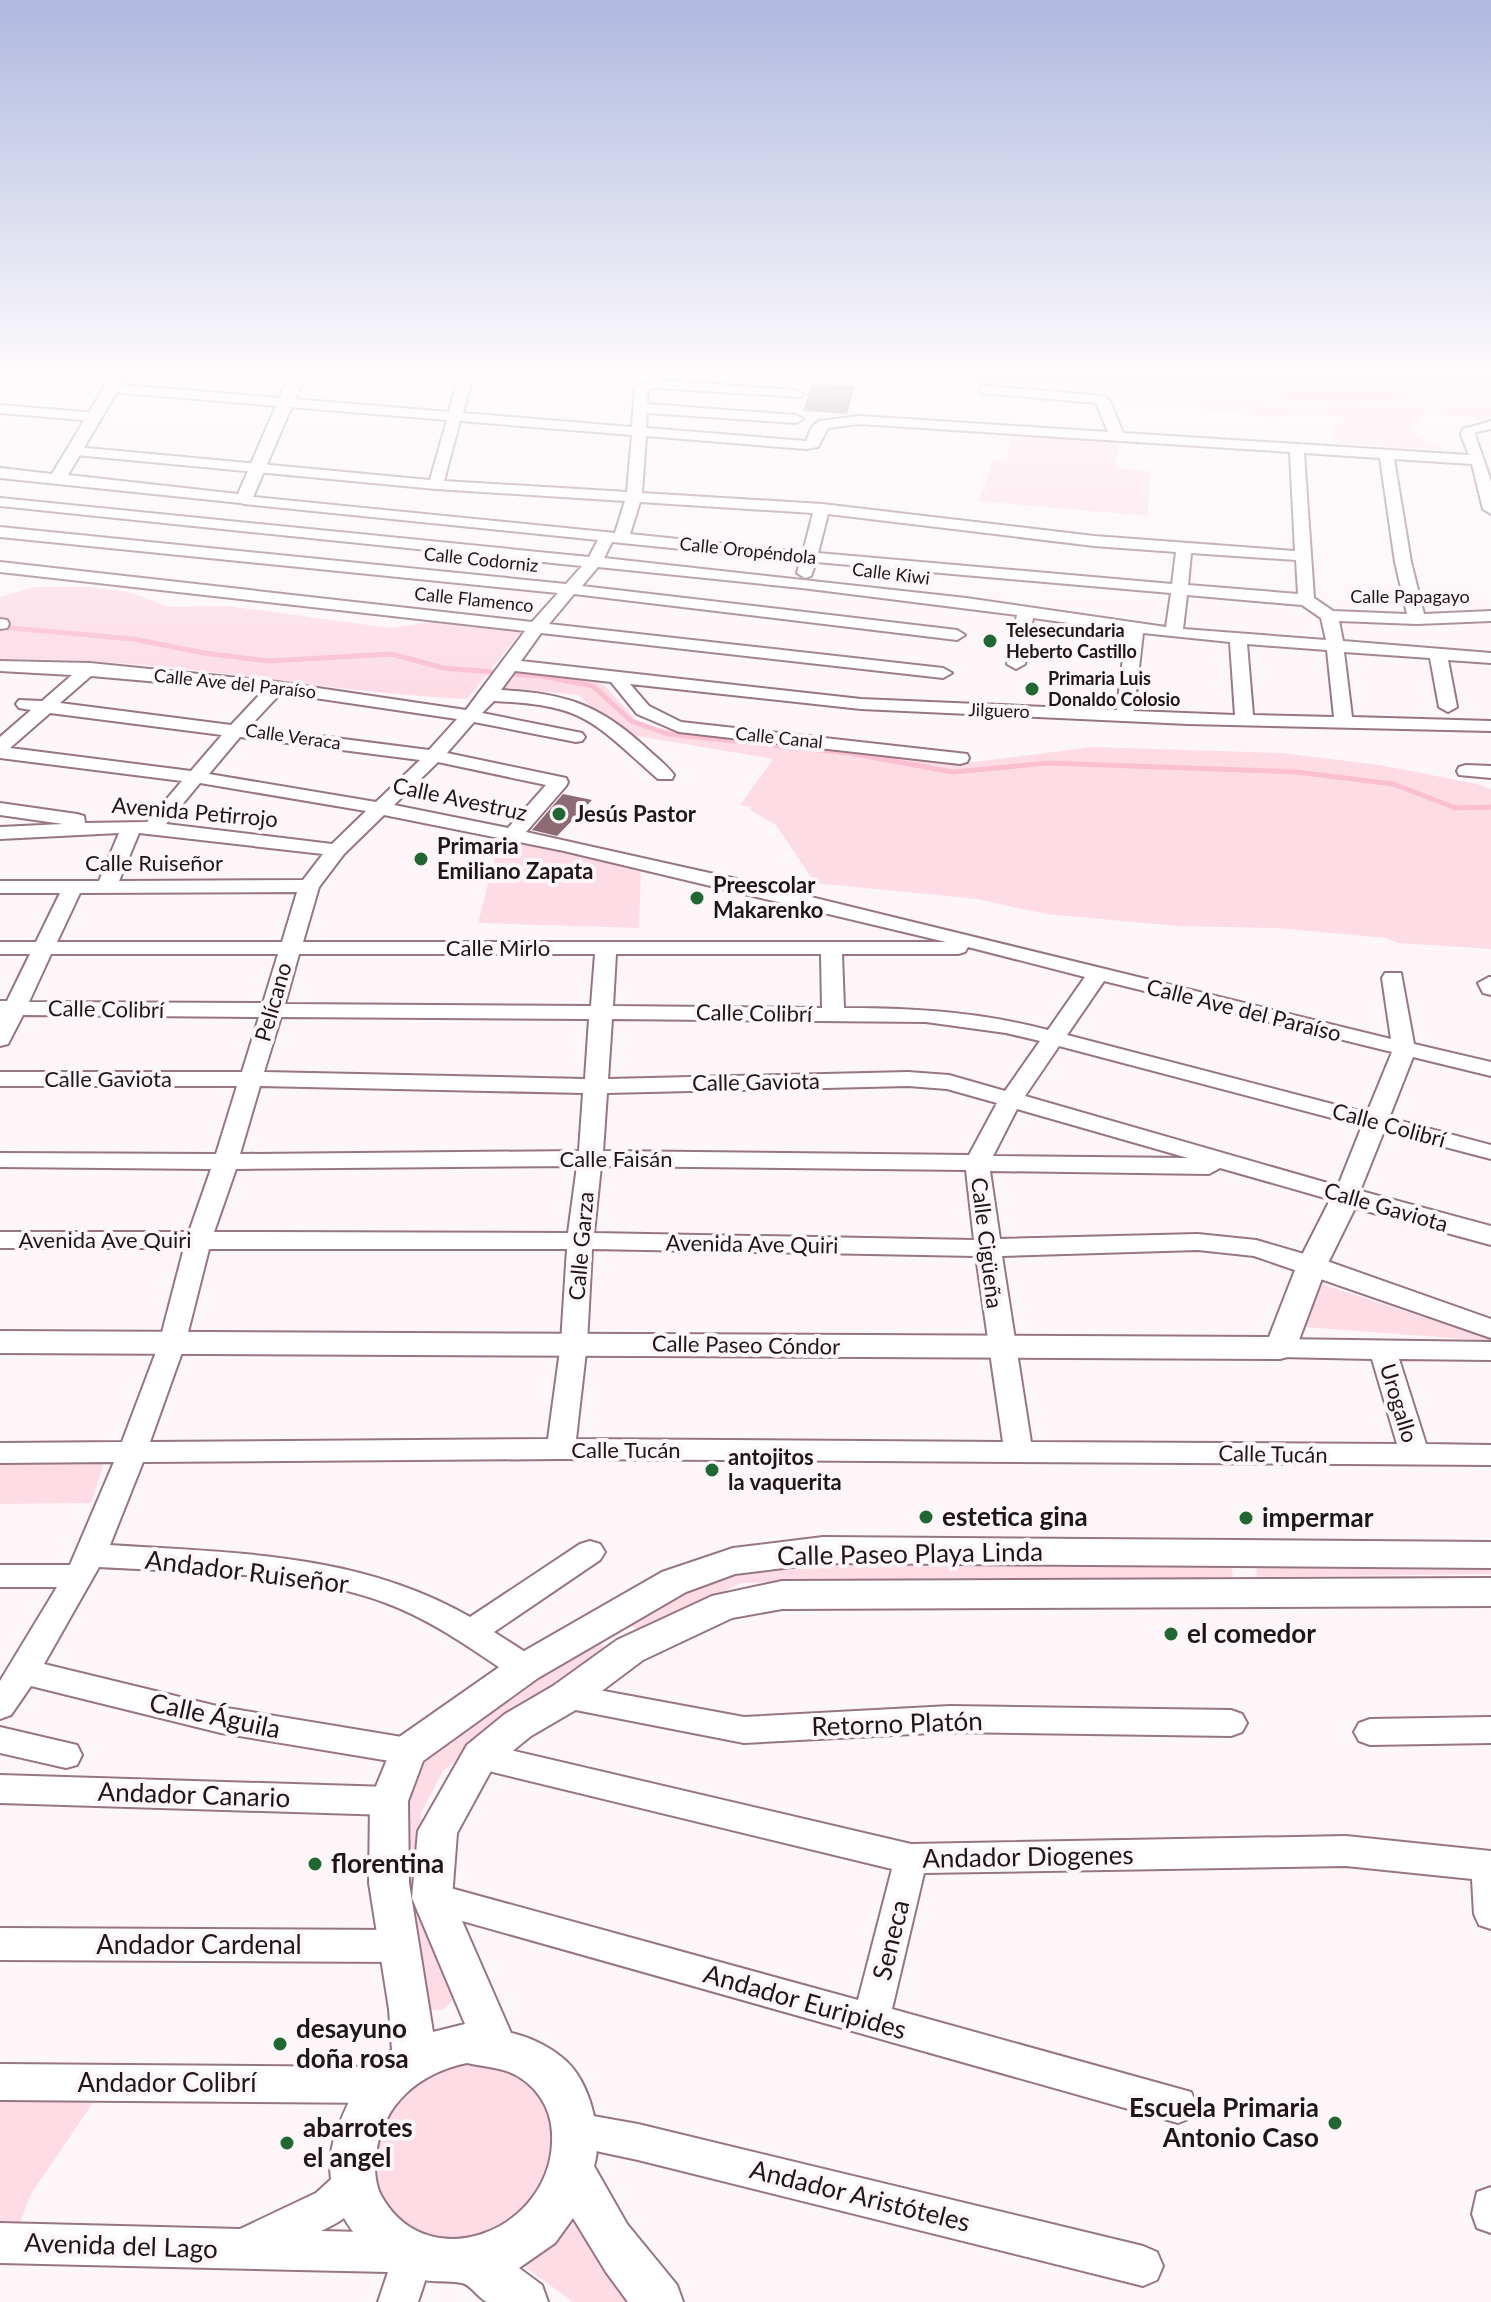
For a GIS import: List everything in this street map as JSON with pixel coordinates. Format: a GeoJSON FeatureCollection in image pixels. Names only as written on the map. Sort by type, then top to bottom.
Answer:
{"type":"FeatureCollection","features":[{"type":"Feature","properties":{"kind":"street","name":"Calle Oropéndola"},"geometry":{"type":"LineString","coordinates":[[52,478],[809,557],[975,549],[1179,588],[1306,600]]}},
{"type":"Feature","properties":{"kind":"street"},"geometry":{"type":"LineString","coordinates":[[169,586],[203,556],[249,526],[258,501],[258,478]]}},
{"type":"Feature","properties":{"kind":"street"},"geometry":{"type":"LineString","coordinates":[[358,478],[633,499],[822,509],[975,549],[1184,549],[1303,556]]}},
{"type":"Feature","properties":{"kind":"street"},"geometry":{"type":"LineString","coordinates":[[436,485],[438,478]]}},
{"type":"Feature","properties":{"kind":"street","name":"Pelícano"},"geometry":{"type":"LineString","coordinates":[[0,1706],[24,1672],[86,1566],[133,1451],[172,1344],[199,1240],[226,1162],[309,886],[337,850],[434,756],[500,678],[536,628],[614,538],[631,515],[636,478]]}},
{"type":"Feature","properties":{"kind":"street"},"geometry":{"type":"LineString","coordinates":[[1299,478],[1306,600],[1329,616],[1337,646],[1343,721]]}},
{"type":"Feature","properties":{"kind":"street"},"geometry":{"type":"LineString","coordinates":[[1390,478],[1403,562],[1417,619]]}},
{"type":"Feature","properties":{"kind":"street"},"geometry":{"type":"LineString","coordinates":[[1486,478],[1491,505]]}},
{"type":"Feature","properties":{"kind":"street"},"geometry":{"type":"LineString","coordinates":[[203,556],[230,524],[258,501]]}},
{"type":"Feature","properties":{"kind":"street","name":"Calle Kiwi"},"geometry":{"type":"LineString","coordinates":[[0,502],[802,583],[1174,633],[1491,658]]}},
{"type":"Feature","properties":{"kind":"street"},"geometry":{"type":"LineString","coordinates":[[802,583],[822,509]]}},
{"type":"Feature","properties":{"kind":"street","name":"Calle Codorniz"},"geometry":{"type":"LineString","coordinates":[[0,532],[203,556],[570,589],[950,654]]}},
{"type":"Feature","properties":{"kind":"street"},"geometry":{"type":"LineString","coordinates":[[929,708],[966,603],[975,549]]}},
{"type":"Feature","properties":{"kind":"street"},"geometry":{"type":"LineString","coordinates":[[1174,633],[1184,549]]}},
{"type":"Feature","properties":{"kind":"street","name":"Calle Flamenco"},"geometry":{"type":"LineString","coordinates":[[0,567],[536,628],[950,654]]}},
{"type":"Feature","properties":{"kind":"street"},"geometry":{"type":"LineString","coordinates":[[1016,664],[1026,612]]}},
{"type":"Feature","properties":{"kind":"street","name":"Calle Papagayo"},"geometry":{"type":"LineString","coordinates":[[1329,616],[1417,619],[1491,616]]}},
{"type":"Feature","properties":{"kind":"street"},"geometry":{"type":"LineString","coordinates":[[1125,716],[1135,627]]}},
{"type":"Feature","properties":{"kind":"street"},"geometry":{"type":"LineString","coordinates":[[1238,639],[1244,720]]}},
{"type":"Feature","properties":{"kind":"street"},"geometry":{"type":"LineString","coordinates":[[1438,653],[1448,707]]}},
{"type":"Feature","properties":{"kind":"street","name":"Calle Ave del Paraíso"},"geometry":{"type":"LineString","coordinates":[[0,666],[90,668],[277,687],[470,714],[576,737]]}},
{"type":"Feature","properties":{"kind":"street"},"geometry":{"type":"LineString","coordinates":[[0,726],[68,667]]}},
{"type":"Feature","properties":{"kind":"street"},"geometry":{"type":"LineString","coordinates":[[0,750],[90,668]]}},
{"type":"Feature","properties":{"kind":"street"},"geometry":{"type":"LineString","coordinates":[[500,678],[541,699],[588,712],[606,723],[665,775]]}},
{"type":"Feature","properties":{"kind":"street","name":"Jilguero"},"geometry":{"type":"LineString","coordinates":[[500,678],[618,678],[861,704],[929,708],[1491,726]]}},
{"type":"Feature","properties":{"kind":"street","name":"Calle Canal"},"geometry":{"type":"LineString","coordinates":[[618,678],[629,698],[651,718],[679,727],[960,758]]}},
{"type":"Feature","properties":{"kind":"street"},"geometry":{"type":"LineString","coordinates":[[106,887],[132,827],[193,779],[277,687]]}},
{"type":"Feature","properties":{"kind":"street","name":"Calle Veraca"},"geometry":{"type":"LineString","coordinates":[[25,704],[434,756],[559,782],[513,834]]}},
{"type":"Feature","properties":{"kind":"street","name":"Calle Avestruz"},"geometry":{"type":"LineString","coordinates":[[0,750],[382,807],[513,834],[997,948]]}},
{"type":"Feature","properties":{"kind":"street"},"geometry":{"type":"LineString","coordinates":[[1466,771],[1491,772]]}},
{"type":"Feature","properties":{"kind":"street"},"geometry":{"type":"LineString","coordinates":[[0,809],[132,827]]}},
{"type":"Feature","properties":{"kind":"street","name":"Avenida Petirrojo"},"geometry":{"type":"LineString","coordinates":[[0,833],[132,827],[337,850]]}},
{"type":"Feature","properties":{"kind":"street","name":"Calle Ruiseñor"},"geometry":{"type":"LineString","coordinates":[[0,887],[309,886]]}},
{"type":"Feature","properties":{"kind":"street"},"geometry":{"type":"LineString","coordinates":[[0,1039],[8,1008],[45,949],[73,887]]}},
{"type":"Feature","properties":{"kind":"street","name":"Calle Garza"},"geometry":{"type":"LineString","coordinates":[[561,1449],[574,1343],[606,947]]}},
{"type":"Feature","properties":{"kind":"street","name":"Calle Mirlo"},"geometry":{"type":"LineString","coordinates":[[0,948],[997,948]]}},
{"type":"Feature","properties":{"kind":"street"},"geometry":{"type":"LineString","coordinates":[[831,948],[833,1014]]}},
{"type":"Feature","properties":{"kind":"street","name":"Calle Ave del Paraíso"},"geometry":{"type":"LineString","coordinates":[[997,948],[1491,1069]]}},
{"type":"Feature","properties":{"kind":"street","name":"Calle Cigüeña"},"geometry":{"type":"LineString","coordinates":[[1019,1451],[1001,1347],[977,1164],[990,1133],[1009,1102],[1098,974]]}},
{"type":"Feature","properties":{"kind":"street"},"geometry":{"type":"LineString","coordinates":[[1280,1348],[1312,1265],[1346,1196],[1404,1050],[1393,978]]}},
{"type":"Feature","properties":{"kind":"street","name":"Calle Colibrí"},"geometry":{"type":"LineString","coordinates":[[8,1008],[926,1015],[967,1019],[1052,1038],[1491,1152]]}},
{"type":"Feature","properties":{"kind":"street","name":"Calle Gaviota"},"geometry":{"type":"LineString","coordinates":[[0,1079],[250,1079],[595,1086],[908,1079],[949,1082],[1009,1102],[1491,1236]]}},
{"type":"Feature","properties":{"kind":"street","name":"Calle Faisán"},"geometry":{"type":"LineString","coordinates":[[0,1160],[226,1162],[590,1158],[1233,1164]]}},
{"type":"Feature","properties":{"kind":"street","name":"Avenida Ave Quiri"},"geometry":{"type":"LineString","coordinates":[[0,1240],[580,1241],[988,1248],[1198,1242],[1256,1248],[1491,1329]]}},
{"type":"Feature","properties":{"kind":"street","name":"Calle Paseo Cóndor"},"geometry":{"type":"LineString","coordinates":[[0,1342],[574,1343],[1491,1351]]}},
{"type":"Feature","properties":{"kind":"street","name":"Urogallo"},"geometry":{"type":"LineString","coordinates":[[1383,1349],[1415,1456]]}},
{"type":"Feature","properties":{"kind":"street","name":"Calle Tucán"},"geometry":{"type":"LineString","coordinates":[[0,1453],[561,1449],[1491,1455]]}},
{"type":"Feature","properties":{"kind":"street","name":"Calle Paseo Playa Linda"},"geometry":{"type":"LineString","coordinates":[[408,1751],[525,1668],[600,1622],[674,1582],[733,1561],[778,1553],[823,1550],[1491,1555]]}},
{"type":"Feature","properties":{"kind":"street"},"geometry":{"type":"LineString","coordinates":[[471,1632],[590,1552]]}},
{"type":"Feature","properties":{"kind":"street"},"geometry":{"type":"LineString","coordinates":[[1239,1554],[1248,1594]]}},
{"type":"Feature","properties":{"kind":"street","name":"Andador Ruiseñor"},"geometry":{"type":"LineString","coordinates":[[0,1576],[86,1566],[286,1571],[323,1577],[395,1594],[471,1632],[525,1668]]}},
{"type":"Feature","properties":{"kind":"street","name":"Calle Paseo Playa Linda"},"geometry":{"type":"LineString","coordinates":[[495,2044],[432,1898],[438,1831],[480,1756],[518,1725],[566,1697],[630,1650],[725,1606],[782,1595],[1491,1592]]}},
{"type":"Feature","properties":{"kind":"street"},"geometry":{"type":"LineString","coordinates":[[600,1622],[630,1650]]}},
{"type":"Feature","properties":{"kind":"street","name":"Calle Águila"},"geometry":{"type":"LineString","coordinates":[[24,1672],[221,1720],[408,1751]]}},
{"type":"Feature","properties":{"kind":"street","name":"Retorno Platón"},"geometry":{"type":"LineString","coordinates":[[566,1697],[744,1730],[950,1719],[1231,1723]]}},
{"type":"Feature","properties":{"kind":"street"},"geometry":{"type":"LineString","coordinates":[[1370,1732],[1491,1730]]}},
{"type":"Feature","properties":{"kind":"street"},"geometry":{"type":"LineString","coordinates":[[0,1740],[66,1755]]}},
{"type":"Feature","properties":{"kind":"street"},"geometry":{"type":"LineString","coordinates":[[398,2072],[410,2009],[389,1883],[389,1801],[408,1751]]}},
{"type":"Feature","properties":{"kind":"street","name":"Andador Diogenes"},"geometry":{"type":"LineString","coordinates":[[480,1756],[911,1859],[1346,1851],[1490,1866]]}},
{"type":"Feature","properties":{"kind":"street","name":"Andador Canario"},"geometry":{"type":"LineString","coordinates":[[0,1789],[389,1801]]}},
{"type":"Feature","properties":{"kind":"street","name":"Seneca"},"geometry":{"type":"LineString","coordinates":[[871,2021],[911,1859]]}},
{"type":"Feature","properties":{"kind":"street"},"geometry":{"type":"LineString","coordinates":[[1490,1866],[1491,1914]]}},
{"type":"Feature","properties":{"kind":"street","name":"Andador Euripides"},"geometry":{"type":"LineString","coordinates":[[432,1898],[1178,2105]]}},
{"type":"Feature","properties":{"kind":"street","name":"Andador Cardenal"},"geometry":{"type":"LineString","coordinates":[[0,1944],[399,1946]]}},
{"type":"Feature","properties":{"kind":"street"},"geometry":{"type":"LineString","coordinates":[[574,2151],[559,2202],[536,2229],[506,2250],[472,2261],[438,2261],[411,2253],[382,2236],[364,2212],[354,2184],[351,2163],[357,2131],[370,2101],[398,2072],[440,2048],[467,2043],[495,2044],[530,2058],[558,2083],[571,2106],[574,2151],[609,2239],[660,2302]]}},
{"type":"Feature","properties":{"kind":"street","name":"Andador Colibrí"},"geometry":{"type":"LineString","coordinates":[[0,2082],[398,2072]]}},
{"type":"Feature","properties":{"kind":"street","name":"Andador Aristóteles"},"geometry":{"type":"LineString","coordinates":[[574,2151],[638,2142],[1143,2266]]}},
{"type":"Feature","properties":{"kind":"street","name":"Avenida del Lago"},"geometry":{"type":"LineString","coordinates":[[243,2249],[330,2207],[354,2184]]}},
{"type":"Feature","properties":{"kind":"street"},"geometry":{"type":"LineString","coordinates":[[1491,2206],[1491,2214]]}},
{"type":"Feature","properties":{"kind":"street","name":"Avenida del Lago"},"geometry":{"type":"LineString","coordinates":[[0,2243],[411,2253]]}},
{"type":"Feature","properties":{"kind":"street"},"geometry":{"type":"LineString","coordinates":[[398,2302],[411,2253]]}},
{"type":"Feature","properties":{"kind":"street"},"geometry":{"type":"LineString","coordinates":[[472,2261],[525,2302]]}},
{"type":"Feature","properties":{"kind":"shaded area"},"geometry":{"type":"Polygon","coordinates":[[[987,478],[1150,478],[1148,516],[979,501],[987,478]]]}},
{"type":"Feature","properties":{"kind":"shaded area"},"geometry":{"type":"Polygon","coordinates":[[[34,587],[87,587],[128,592],[169,607],[227,606],[391,628],[444,620],[524,628],[467,699],[117,663],[0,659],[0,597],[34,587]]]}},
{"type":"Feature","properties":{"kind":"shaded area"},"geometry":{"type":"Polygon","coordinates":[[[506,671],[590,679],[604,685],[636,720],[656,728],[783,746],[957,764],[1093,747],[1281,753],[1380,765],[1477,784],[1491,789],[1491,949],[1398,943],[1386,938],[1276,928],[1179,926],[1046,914],[977,899],[815,883],[776,825],[750,810],[751,807],[740,805],[773,759],[614,732],[579,695],[498,687],[506,671]]]}},
{"type":"Feature","properties":{"kind":"shaded area"},"geometry":{"type":"Polygon","coordinates":[[[500,838],[641,868],[639,928],[478,923],[500,838]]]}},
{"type":"Feature","properties":{"kind":"shaded area"},"geometry":{"type":"Polygon","coordinates":[[[1321,1284],[1491,1339],[1491,1341],[1305,1327],[1321,1284]]]}},
{"type":"Feature","properties":{"kind":"shaded area"},"geometry":{"type":"Polygon","coordinates":[[[0,1463],[104,1463],[91,1503],[0,1504],[0,1463]]]}},
{"type":"Feature","properties":{"kind":"shaded area"},"geometry":{"type":"Polygon","coordinates":[[[1229,1556],[1234,1581],[940,1578],[741,1583],[643,1634],[620,1617],[713,1572],[777,1560],[1229,1556]]]}},
{"type":"Feature","properties":{"kind":"shaded area"},"geometry":{"type":"Polygon","coordinates":[[[1491,1560],[1491,1574],[1257,1577],[1256,1565],[1491,1560]]]}},
{"type":"Feature","properties":{"kind":"shaded area"},"geometry":{"type":"Polygon","coordinates":[[[588,1632],[611,1653],[505,1722],[443,1771],[421,1813],[425,1898],[453,2000],[442,2010],[419,2009],[392,1876],[405,1766],[588,1632]]]}},
{"type":"Feature","properties":{"kind":"shaded area"},"geometry":{"type":"Polygon","coordinates":[[[464,2062],[494,2064],[522,2075],[543,2095],[555,2122],[558,2152],[531,2210],[475,2242],[416,2236],[377,2195],[372,2168],[377,2137],[390,2109],[407,2087],[427,2075],[464,2062]]]}},
{"type":"Feature","properties":{"kind":"shaded area"},"geometry":{"type":"Polygon","coordinates":[[[0,2094],[99,2094],[31,2194],[17,2230],[0,2230],[0,2094]]]}},
{"type":"Feature","properties":{"kind":"shaded area"},"geometry":{"type":"Polygon","coordinates":[[[571,2193],[644,2302],[573,2302],[509,2255],[571,2193]]]}},
{"type":"Feature","properties":{"kind":"building","name":"Jesús Pastor"},"geometry":{"type":"Polygon","coordinates":[[[563,794],[592,800],[557,836],[532,830],[563,794]]]}},
{"type":"Feature","properties":{"kind":"waterway"},"geometry":{"type":"LineString","coordinates":[[0,627],[133,639],[204,653],[269,661],[391,654],[444,668],[542,676],[593,686],[631,721],[668,734],[849,753],[953,772],[1049,763],[1297,772],[1393,784],[1456,808],[1491,807]]}},
{"type":"Feature","properties":{"kind":"place","name":"Telesecundaria Heberto Castillo"},"geometry":{"type":"Point","coordinates":[990,641]}},
{"type":"Feature","properties":{"kind":"place","name":"Primaria Luis Donaldo Colosio"},"geometry":{"type":"Point","coordinates":[1032,689]}},
{"type":"Feature","properties":{"kind":"place","name":"Jesús Pastor"},"geometry":{"type":"Point","coordinates":[559,814]}},
{"type":"Feature","properties":{"kind":"place","name":"Primaria Emiliano Zapata"},"geometry":{"type":"Point","coordinates":[421,859]}},
{"type":"Feature","properties":{"kind":"place","name":"Preescolar Makarenko"},"geometry":{"type":"Point","coordinates":[697,898]}},
{"type":"Feature","properties":{"kind":"place","name":"antojitos la vaquerita"},"geometry":{"type":"Point","coordinates":[712,1470]}},
{"type":"Feature","properties":{"kind":"place","name":"estetica gina"},"geometry":{"type":"Point","coordinates":[926,1517]}},
{"type":"Feature","properties":{"kind":"place","name":"impermar"},"geometry":{"type":"Point","coordinates":[1246,1518]}},
{"type":"Feature","properties":{"kind":"place","name":"el comedor"},"geometry":{"type":"Point","coordinates":[1171,1634]}},
{"type":"Feature","properties":{"kind":"place","name":"florentina"},"geometry":{"type":"Point","coordinates":[315,1864]}},
{"type":"Feature","properties":{"kind":"place","name":"desayuno doña rosa"},"geometry":{"type":"Point","coordinates":[280,2044]}},
{"type":"Feature","properties":{"kind":"place","name":"Escuela Primaria Antonio Caso"},"geometry":{"type":"Point","coordinates":[1335,2123]}},
{"type":"Feature","properties":{"kind":"place","name":"abarrotes el angel"},"geometry":{"type":"Point","coordinates":[287,2143]}}]}
